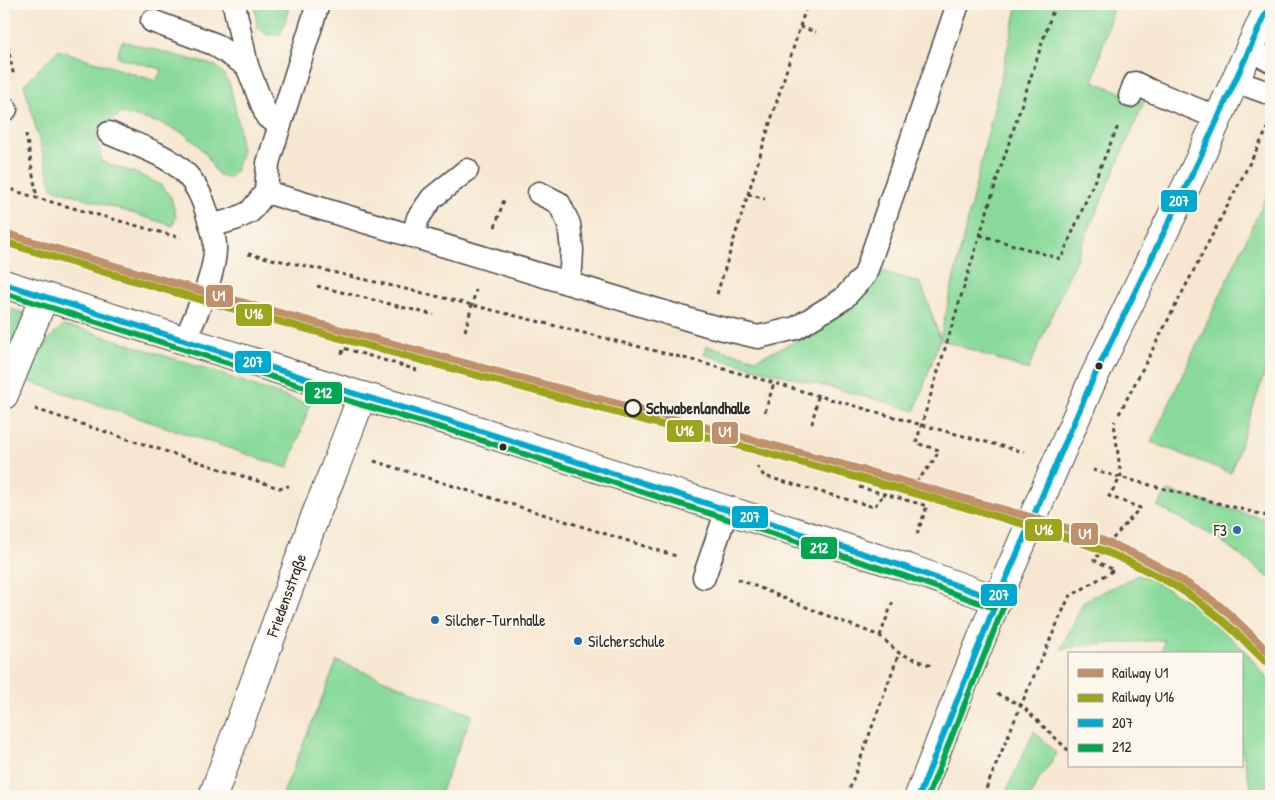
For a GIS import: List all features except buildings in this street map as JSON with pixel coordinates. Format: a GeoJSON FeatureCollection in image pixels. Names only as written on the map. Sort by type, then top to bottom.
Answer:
{"type":"FeatureCollection","features":[{"type":"Feature","properties":{"kind":"street"},"geometry":{"type":"LineString","coordinates":[[919,796],[997,600],[1092,381],[1235,81],[1260,55],[1270,4]]}},
{"type":"Feature","properties":{"kind":"street"},"geometry":{"type":"LineString","coordinates":[[4,284],[362,396],[449,421],[905,567],[997,600]]}},
{"type":"Feature","properties":{"kind":"street"},"geometry":{"type":"LineString","coordinates":[[4,395],[44,297]]}},
{"type":"Feature","properties":{"kind":"street","name":"Friedensstraße"},"geometry":{"type":"LineString","coordinates":[[213,796],[316,514],[362,396]]}},
{"type":"Feature","properties":{"kind":"lane"},"geometry":{"type":"LineString","coordinates":[[234,4],[247,66],[267,117],[280,125]]}},
{"type":"Feature","properties":{"kind":"lane"},"geometry":{"type":"LineString","coordinates":[[213,236],[235,219],[250,212],[266,192],[268,163],[318,4]]}},
{"type":"Feature","properties":{"kind":"lane"},"geometry":{"type":"LineString","coordinates":[[266,192],[707,326],[758,337],[796,328],[843,299],[865,275],[958,4]]}},
{"type":"Feature","properties":{"kind":"lane"},"geometry":{"type":"LineString","coordinates":[[152,21],[214,44],[247,66]]}},
{"type":"Feature","properties":{"kind":"lane"},"geometry":{"type":"LineString","coordinates":[[1235,81],[1271,94]]}},
{"type":"Feature","properties":{"kind":"lane"},"geometry":{"type":"LineString","coordinates":[[1130,96],[1136,83],[1218,118]]}},
{"type":"Feature","properties":{"kind":"lane"},"geometry":{"type":"LineString","coordinates":[[109,133],[166,159],[182,170],[195,185],[203,202],[213,236],[215,259],[205,292],[185,340]]}},
{"type":"Feature","properties":{"kind":"lane"},"geometry":{"type":"LineString","coordinates":[[413,236],[418,218],[432,198],[467,170]]}},
{"type":"Feature","properties":{"kind":"lane"},"geometry":{"type":"LineString","coordinates":[[539,193],[559,203],[569,224],[572,250],[571,268],[566,283]]}},
{"type":"Feature","properties":{"kind":"lane"},"geometry":{"type":"LineString","coordinates":[[706,571],[727,510]]}},
{"type":"Feature","properties":{"kind":"path"},"geometry":{"type":"LineString","coordinates":[[696,362],[808,4]]}},
{"type":"Feature","properties":{"kind":"path"},"geometry":{"type":"LineString","coordinates":[[906,500],[909,492],[931,464],[939,450],[916,443],[998,176],[1055,4]]}},
{"type":"Feature","properties":{"kind":"path"},"geometry":{"type":"LineString","coordinates":[[800,27],[816,32]]}},
{"type":"Feature","properties":{"kind":"path"},"geometry":{"type":"LineString","coordinates":[[980,235],[1061,259],[1130,96]]}},
{"type":"Feature","properties":{"kind":"path"},"geometry":{"type":"LineString","coordinates":[[983,796],[1069,597],[1114,570],[1094,560],[1140,508],[1109,496],[1121,477],[1114,423],[1271,121]]}},
{"type":"Feature","properties":{"kind":"path"},"geometry":{"type":"LineString","coordinates":[[4,187],[37,198],[213,236],[315,268],[440,297],[696,362],[922,425],[1271,517]]}},
{"type":"Feature","properties":{"kind":"path"},"geometry":{"type":"LineString","coordinates":[[748,194],[765,199]]}},
{"type":"Feature","properties":{"kind":"path"},"geometry":{"type":"LineString","coordinates":[[317,286],[434,315]]}},
{"type":"Feature","properties":{"kind":"path"},"geometry":{"type":"LineString","coordinates":[[465,331],[471,306]]}},
{"type":"Feature","properties":{"kind":"path"},"geometry":{"type":"LineString","coordinates":[[343,348],[417,370]]}},
{"type":"Feature","properties":{"kind":"path"},"geometry":{"type":"LineString","coordinates":[[765,412],[774,383]]}},
{"type":"Feature","properties":{"kind":"path"},"geometry":{"type":"LineString","coordinates":[[812,424],[818,396]]}},
{"type":"Feature","properties":{"kind":"path"},"geometry":{"type":"LineString","coordinates":[[34,409],[278,488]]}},
{"type":"Feature","properties":{"kind":"path"},"geometry":{"type":"LineString","coordinates":[[368,459],[706,571],[880,636],[899,654],[847,796]]}},
{"type":"Feature","properties":{"kind":"path"},"geometry":{"type":"LineString","coordinates":[[757,466],[764,476],[874,507],[884,494]]}},
{"type":"Feature","properties":{"kind":"path"},"geometry":{"type":"LineString","coordinates":[[859,487],[927,506],[880,636]]}},
{"type":"Feature","properties":{"kind":"path"},"geometry":{"type":"LineString","coordinates":[[1021,705],[1068,750]]}},
{"type":"Feature","properties":{"kind":"green space"},"geometry":{"type":"Polygon","coordinates":[[[255,4],[290,4],[281,34],[267,35],[257,27],[255,4]]]}},
{"type":"Feature","properties":{"kind":"green space"},"geometry":{"type":"Polygon","coordinates":[[[1018,4],[1114,4],[1093,81],[1144,102],[1028,370],[940,339],[915,411],[704,355],[707,346],[756,359],[801,339],[865,295],[875,269],[921,283],[940,338],[1018,4]]]}},
{"type":"Feature","properties":{"kind":"green space"},"geometry":{"type":"Polygon","coordinates":[[[122,41],[216,66],[230,85],[239,126],[241,155],[235,172],[228,178],[220,176],[197,144],[183,133],[160,123],[122,113],[96,131],[102,162],[136,173],[161,185],[171,197],[176,217],[173,226],[52,188],[24,84],[58,50],[156,81],[162,69],[117,57],[122,41]]]}},
{"type":"Feature","properties":{"kind":"green space"},"geometry":{"type":"Polygon","coordinates":[[[1271,187],[1271,354],[1231,473],[1151,442],[1271,187]]]}},
{"type":"Feature","properties":{"kind":"green space"},"geometry":{"type":"Polygon","coordinates":[[[4,307],[27,314],[4,375],[4,307]]]}},
{"type":"Feature","properties":{"kind":"green space"},"geometry":{"type":"Polygon","coordinates":[[[63,326],[85,330],[310,405],[288,468],[25,380],[46,344],[63,326]]]}},
{"type":"Feature","properties":{"kind":"green space","name":"F3"},"geometry":{"type":"Polygon","coordinates":[[[1168,491],[1271,521],[1271,579],[1219,539],[1157,506],[1168,491]]]}},
{"type":"Feature","properties":{"kind":"green space"},"geometry":{"type":"Polygon","coordinates":[[[1138,575],[1150,579],[1195,605],[1244,650],[1271,683],[1271,796],[1253,796],[1242,751],[1242,652],[1162,652],[1164,640],[1082,645],[1061,649],[1084,601],[1138,575]]]}},
{"type":"Feature","properties":{"kind":"green space"},"geometry":{"type":"Polygon","coordinates":[[[337,661],[472,715],[439,796],[282,796],[337,661]]]}},
{"type":"Feature","properties":{"kind":"green space"},"geometry":{"type":"Polygon","coordinates":[[[1034,731],[1057,754],[1039,779],[1031,796],[1004,796],[1034,731]]]}},
{"type":"Feature","properties":{"kind":"rail line","name":"U1"},"geometry":{"type":"LineString","coordinates":[[4,233],[248,304],[852,467],[1087,535],[1132,553],[1194,588],[1224,610],[1271,655]]}},
{"type":"Feature","properties":{"kind":"rail line","name":"U16"},"geometry":{"type":"LineString","coordinates":[[4,242],[249,313],[888,486],[1057,534],[1126,560],[1175,586],[1216,615],[1265,661]]}},
{"type":"Feature","properties":{"kind":"transit line","name":"207"},"geometry":{"type":"LineString","coordinates":[[919,796],[997,600],[1092,381],[1199,160],[1270,4]]}},
{"type":"Feature","properties":{"kind":"transit line","name":"207"},"geometry":{"type":"LineString","coordinates":[[4,284],[362,396],[449,421],[905,567],[997,600]]}},
{"type":"Feature","properties":{"kind":"transit line","name":"212"},"geometry":{"type":"LineString","coordinates":[[4,293],[359,404],[446,429],[902,575],[994,608]]}},
{"type":"Feature","properties":{"kind":"transit line","name":"212"},"geometry":{"type":"LineString","coordinates":[[928,796],[1005,603]]}},
{"type":"Feature","properties":{"kind":"place","name":"Schwabenlandhalle"},"geometry":{"type":"Point","coordinates":[633,408]}},
{"type":"Feature","properties":{"kind":"place","name":"F3"},"geometry":{"type":"Point","coordinates":[1237,530]}},
{"type":"Feature","properties":{"kind":"place","name":"Silcher-Turnhalle"},"geometry":{"type":"Point","coordinates":[435,620]}},
{"type":"Feature","properties":{"kind":"place","name":"Silcherschule"},"geometry":{"type":"Point","coordinates":[578,641]}}]}
